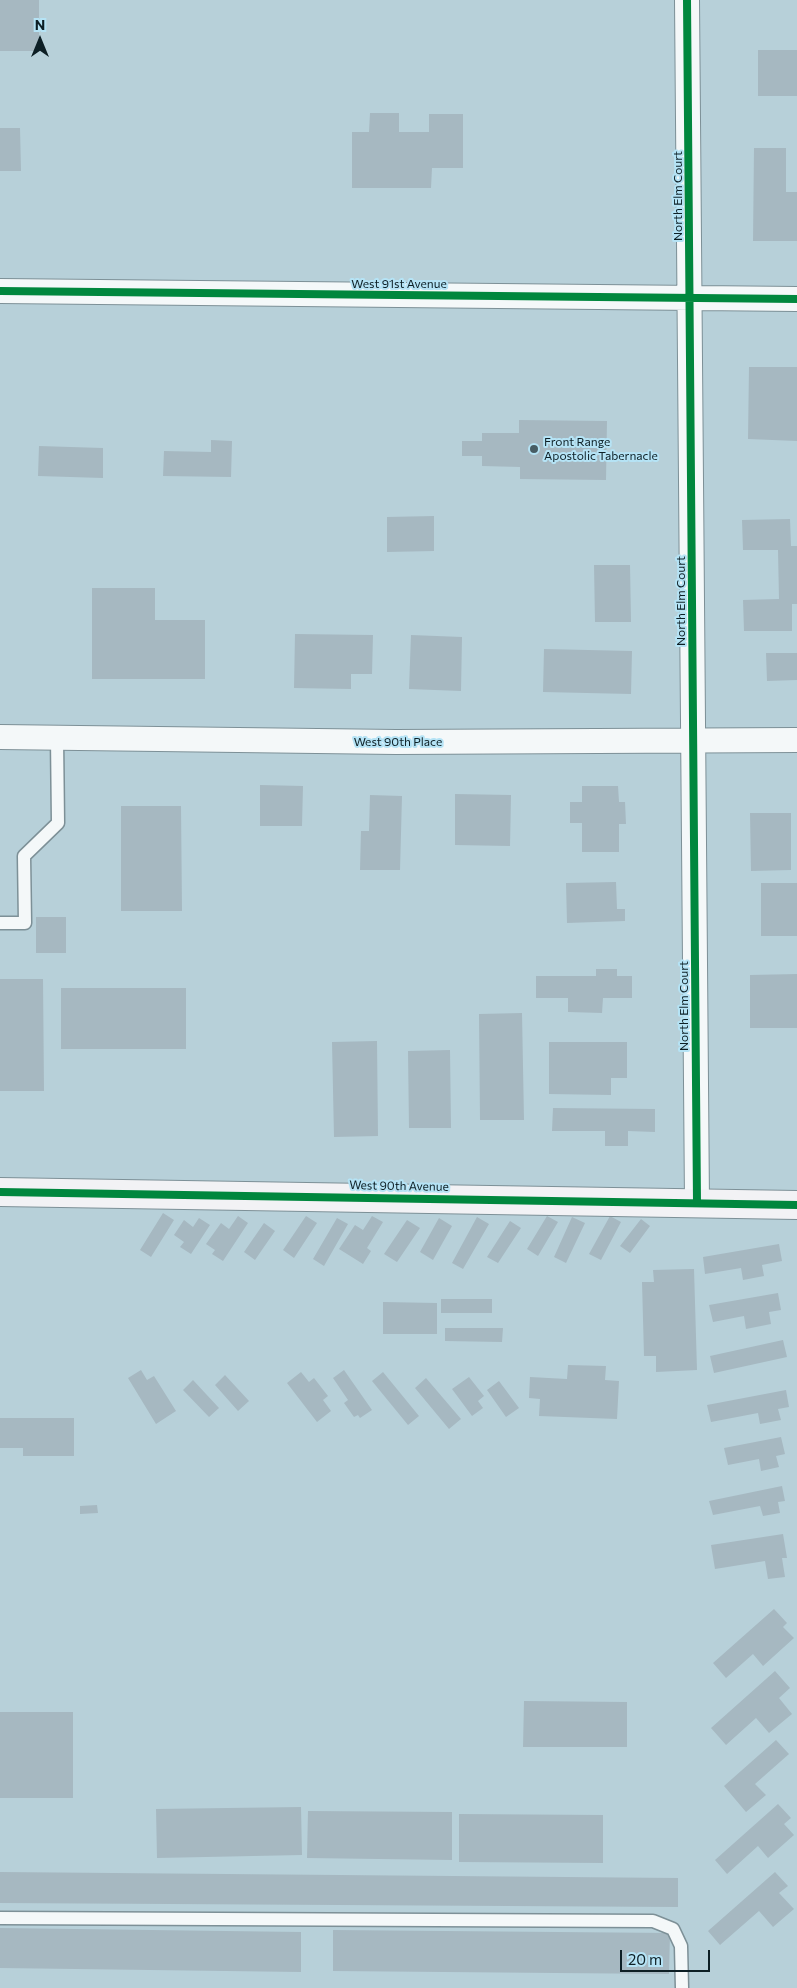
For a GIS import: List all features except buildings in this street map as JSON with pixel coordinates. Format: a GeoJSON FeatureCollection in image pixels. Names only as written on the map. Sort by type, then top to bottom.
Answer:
{"type":"FeatureCollection","features":[{"type":"Feature","properties":{"kind":"street","name":"North Elm Court"},"geometry":{"type":"LineString","coordinates":[[687,0],[697,1202]]}},
{"type":"Feature","properties":{"kind":"street","name":"West 91st Avenue"},"geometry":{"type":"LineString","coordinates":[[0,291],[797,299]]}},
{"type":"Feature","properties":{"kind":"street","name":"West 90th Place"},"geometry":{"type":"LineString","coordinates":[[0,737],[396,742],[797,740]]}},
{"type":"Feature","properties":{"kind":"street","name":"West 90th Avenue"},"geometry":{"type":"LineString","coordinates":[[0,1192],[797,1205]]}},
{"type":"Feature","properties":{"kind":"lane"},"geometry":{"type":"LineString","coordinates":[[0,923],[25,923],[24,856],[58,823],[57,738]]}},
{"type":"Feature","properties":{"kind":"lane"},"geometry":{"type":"LineString","coordinates":[[0,1918],[653,1922],[673,1929],[681,1946],[682,1988]]}},
{"type":"Feature","properties":{"kind":"cycle path"},"geometry":{"type":"LineString","coordinates":[[687,0],[697,1202]]}},
{"type":"Feature","properties":{"kind":"cycle path"},"geometry":{"type":"LineString","coordinates":[[0,291],[797,299]]}},
{"type":"Feature","properties":{"kind":"cycle path"},"geometry":{"type":"LineString","coordinates":[[0,1192],[797,1205]]}},
{"type":"Feature","properties":{"kind":"place","name":"Front Range Apostolic Tabernacle"},"geometry":{"type":"Point","coordinates":[534,449]}}]}
